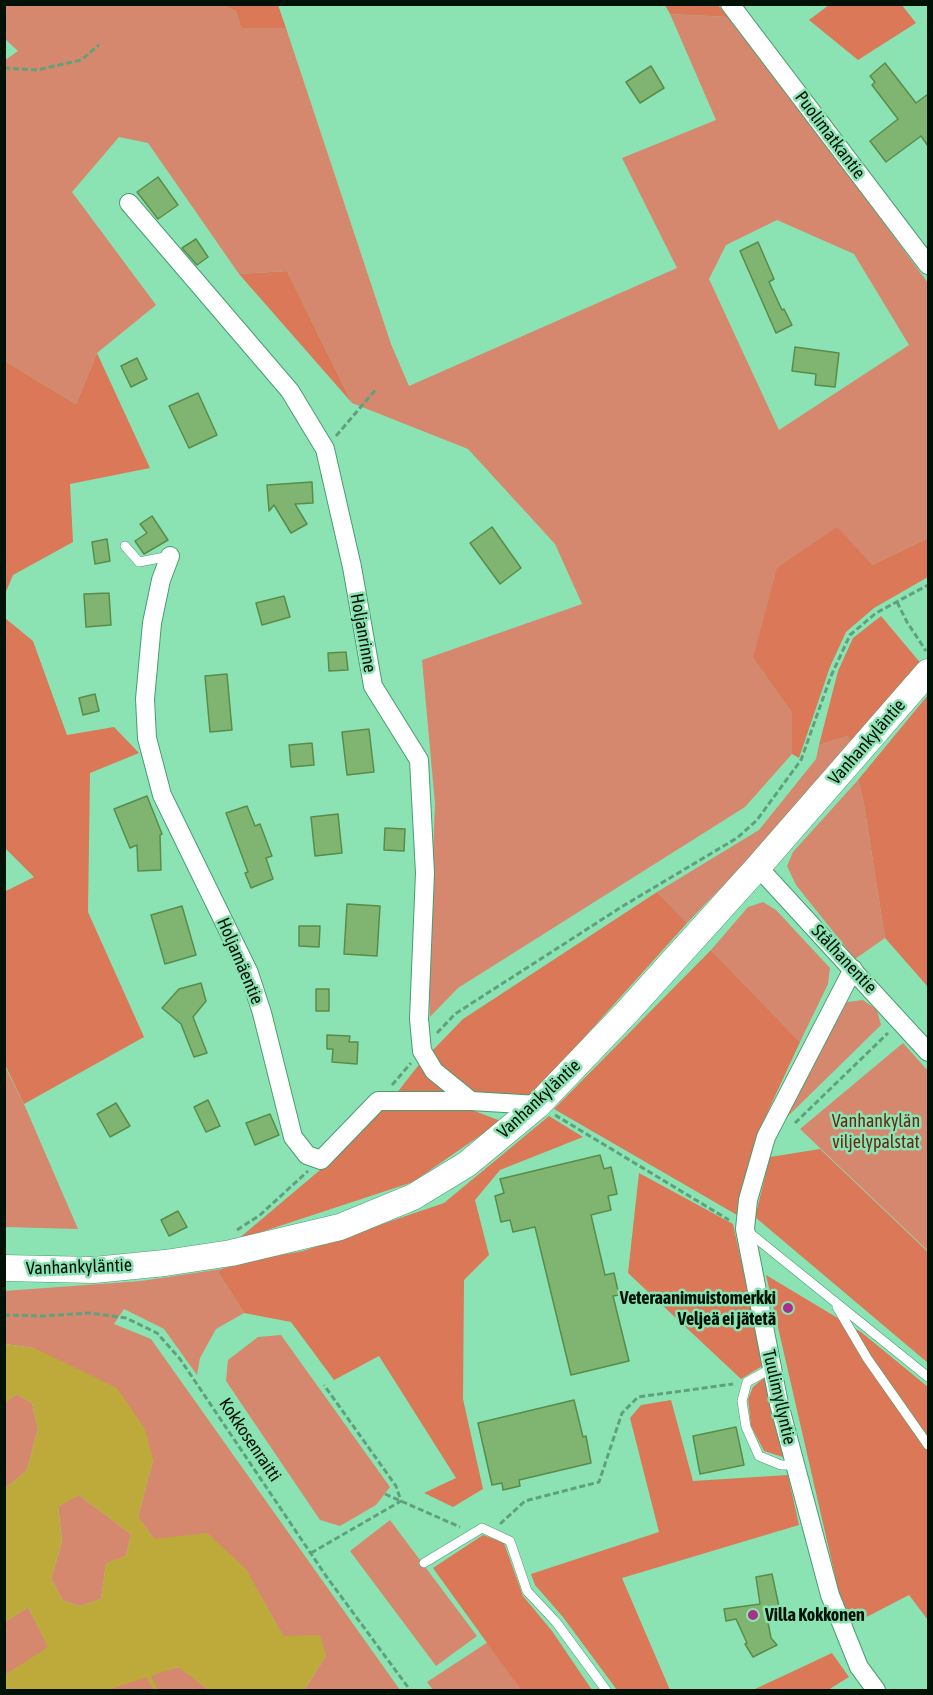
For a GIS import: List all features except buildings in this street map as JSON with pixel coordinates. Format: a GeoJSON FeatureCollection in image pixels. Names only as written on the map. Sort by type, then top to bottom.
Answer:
{"type":"FeatureCollection","features":[{"type":"Feature","properties":{"kind":"street","name":"Puolimatkantie"},"geometry":{"type":"LineString","coordinates":[[730,4],[928,265]]}},
{"type":"Feature","properties":{"kind":"street","name":"Holjanrinne"},"geometry":{"type":"LineString","coordinates":[[129,203],[290,391],[325,449],[352,567],[373,686],[419,760],[425,873],[419,1019],[422,1051]]}},
{"type":"Feature","properties":{"kind":"street","name":"Holjamäentie"},"geometry":{"type":"LineString","coordinates":[[170,556],[161,580],[152,623],[146,699],[147,738],[162,795],[249,973],[262,1013],[293,1137],[307,1155],[321,1160]]}},
{"type":"Feature","properties":{"kind":"street","name":"Vanhankyläntie"},"geometry":{"type":"LineString","coordinates":[[4,1268],[94,1269],[165,1263],[231,1253],[340,1227],[413,1197],[467,1164],[538,1105],[627,1012],[758,867],[927,661]]}},
{"type":"Feature","properties":{"kind":"street","name":"Stålhanentie"},"geometry":{"type":"LineString","coordinates":[[758,867],[928,1052]]}},
{"type":"Feature","properties":{"kind":"street","name":"Tuulimyllyntie"},"geometry":{"type":"LineString","coordinates":[[853,969],[766,1137],[748,1200],[745,1229],[779,1404],[830,1595],[859,1667],[876,1690]]}},
{"type":"Feature","properties":{"kind":"street"},"geometry":{"type":"LineString","coordinates":[[422,1051],[434,1071],[471,1101]]}},
{"type":"Feature","properties":{"kind":"street"},"geometry":{"type":"LineString","coordinates":[[321,1160],[378,1101],[471,1101],[538,1105]]}},
{"type":"Feature","properties":{"kind":"lane"},"geometry":{"type":"LineString","coordinates":[[125,546],[139,562],[170,556]]}},
{"type":"Feature","properties":{"kind":"lane"},"geometry":{"type":"LineString","coordinates":[[745,1229],[928,1377]]}},
{"type":"Feature","properties":{"kind":"lane"},"geometry":{"type":"LineString","coordinates":[[833,1300],[867,1358],[928,1444]]}},
{"type":"Feature","properties":{"kind":"lane"},"geometry":{"type":"LineString","coordinates":[[772,1368],[747,1382],[742,1401],[746,1427],[759,1456],[781,1466],[795,1465]]}},
{"type":"Feature","properties":{"kind":"lane"},"geometry":{"type":"LineString","coordinates":[[424,1563],[482,1528],[510,1541],[527,1591],[556,1622],[606,1690]]}},
{"type":"Feature","properties":{"kind":"path"},"geometry":{"type":"LineString","coordinates":[[4,68],[37,70],[81,60],[99,45]]}},
{"type":"Feature","properties":{"kind":"path"},"geometry":{"type":"LineString","coordinates":[[325,449],[376,388]]}},
{"type":"Feature","properties":{"kind":"path"},"geometry":{"type":"LineString","coordinates":[[378,1101],[455,1014],[623,906],[728,845],[750,826],[801,760],[831,676],[850,635],[876,613],[928,585]]}},
{"type":"Feature","properties":{"kind":"path"},"geometry":{"type":"LineString","coordinates":[[897,602],[927,661]]}},
{"type":"Feature","properties":{"kind":"path"},"geometry":{"type":"LineString","coordinates":[[795,1122],[901,1021]]}},
{"type":"Feature","properties":{"kind":"path"},"geometry":{"type":"LineString","coordinates":[[538,1105],[745,1229]]}},
{"type":"Feature","properties":{"kind":"path"},"geometry":{"type":"LineString","coordinates":[[231,1234],[260,1215],[321,1160]]}},
{"type":"Feature","properties":{"kind":"path","name":"Kokkosenraitti"},"geometry":{"type":"LineString","coordinates":[[4,1315],[43,1316],[90,1313],[126,1318],[157,1334],[180,1359],[311,1553],[410,1690]]}},
{"type":"Feature","properties":{"kind":"path"},"geometry":{"type":"LineString","coordinates":[[491,1532],[525,1501],[598,1482],[622,1413],[638,1397],[747,1382]]}},
{"type":"Feature","properties":{"kind":"path"},"geometry":{"type":"LineString","coordinates":[[324,1384],[396,1486],[401,1501]]}},
{"type":"Feature","properties":{"kind":"path"},"geometry":{"type":"LineString","coordinates":[[385,1494],[473,1533]]}},
{"type":"Feature","properties":{"kind":"path"},"geometry":{"type":"LineString","coordinates":[[311,1553],[401,1501]]}},
{"type":"Feature","properties":{"kind":"green space"},"geometry":{"type":"Polygon","coordinates":[[[5,5],[223,5],[236,11],[241,28],[286,28],[391,344],[409,386],[677,268],[622,158],[716,120],[670,14],[728,17],[928,283],[928,538],[872,565],[753,658],[792,713],[792,754],[745,807],[458,988],[430,1017],[429,957],[435,804],[422,660],[582,604],[555,544],[468,449],[352,403],[287,271],[239,274],[148,143],[119,137],[72,192],[156,305],[97,353],[76,404],[5,361],[4,61],[18,51],[5,39],[5,5]],[[777,220],[726,245],[709,279],[779,430],[909,345],[854,254],[777,220]]]}},
{"type":"Feature","properties":{"kind":"green space"},"geometry":{"type":"Polygon","coordinates":[[[848,736],[851,753],[687,923],[657,892],[759,830],[816,759],[819,745],[848,736]]]}},
{"type":"Feature","properties":{"kind":"green space"},"geometry":{"type":"Polygon","coordinates":[[[858,780],[864,804],[885,938],[855,959],[796,885],[787,866],[793,852],[858,780]]]}},
{"type":"Feature","properties":{"kind":"green space"},"geometry":{"type":"Polygon","coordinates":[[[763,902],[776,910],[830,968],[828,984],[800,1042],[711,950],[748,907],[763,902]]]}},
{"type":"Feature","properties":{"kind":"green space"},"geometry":{"type":"Polygon","coordinates":[[[863,1000],[877,1010],[881,1025],[783,1121],[847,1002],[863,1000]]]}},
{"type":"Feature","properties":{"kind":"green space","name":"Vanhankylän viljelypalstat"},"geometry":{"type":"Polygon","coordinates":[[[903,1043],[928,1071],[928,1251],[800,1129],[903,1043]]]}},
{"type":"Feature","properties":{"kind":"green space"},"geometry":{"type":"Polygon","coordinates":[[[4,1065],[24,1104],[78,1229],[5,1227],[4,1065]]]}},
{"type":"Feature","properties":{"kind":"green space"},"geometry":{"type":"Polygon","coordinates":[[[221,1269],[218,1272],[244,1313],[216,1329],[200,1358],[197,1375],[164,1329],[124,1309],[114,1324],[151,1339],[400,1690],[304,1690],[326,1656],[283,1636],[247,1572],[154,1539],[138,1517],[153,1460],[34,1348],[5,1344],[4,1291],[141,1281],[221,1269]]]}},
{"type":"Feature","properties":{"kind":"green space"},"geometry":{"type":"Polygon","coordinates":[[[281,1335],[390,1487],[376,1505],[340,1526],[320,1520],[226,1381],[228,1360],[258,1337],[281,1335]]]}},
{"type":"Feature","properties":{"kind":"green space"},"geometry":{"type":"Polygon","coordinates":[[[16,1394],[32,1403],[38,1429],[27,1470],[5,1489],[5,1403],[16,1394]]]}},
{"type":"Feature","properties":{"kind":"green space"},"geometry":{"type":"Polygon","coordinates":[[[79,1495],[131,1534],[126,1556],[106,1564],[101,1599],[80,1606],[63,1601],[51,1579],[62,1541],[58,1506],[79,1495]]]}},
{"type":"Feature","properties":{"kind":"green space"},"geometry":{"type":"Polygon","coordinates":[[[390,1520],[477,1636],[436,1666],[350,1551],[390,1520]]]}},
{"type":"Feature","properties":{"kind":"green space"},"geometry":{"type":"Polygon","coordinates":[[[28,1607],[49,1648],[5,1675],[5,1622],[28,1607]]]}},
{"type":"Feature","properties":{"kind":"green space"},"geometry":{"type":"Polygon","coordinates":[[[488,1642],[521,1690],[433,1690],[427,1682],[488,1642]]]}},
{"type":"Feature","properties":{"kind":"green space"},"geometry":{"type":"Polygon","coordinates":[[[179,1667],[209,1690],[107,1690],[148,1675],[179,1667]]]}},
{"type":"Feature","properties":{"kind":"shaded area"},"geometry":{"type":"Polygon","coordinates":[[[901,4],[916,23],[858,60],[809,20],[829,5],[901,4]]]}},
{"type":"Feature","properties":{"kind":"shaded area"},"geometry":{"type":"Polygon","coordinates":[[[223,5],[278,5],[286,28],[241,28],[236,11],[223,5]]]}},
{"type":"Feature","properties":{"kind":"shaded area"},"geometry":{"type":"Polygon","coordinates":[[[665,5],[718,5],[728,17],[670,14],[665,5]]]}},
{"type":"Feature","properties":{"kind":"shaded area"},"geometry":{"type":"Polygon","coordinates":[[[287,271],[352,403],[239,274],[287,271]]]}},
{"type":"Feature","properties":{"kind":"shaded area"},"geometry":{"type":"Polygon","coordinates":[[[97,353],[150,468],[70,484],[73,542],[13,575],[5,594],[5,361],[76,404],[97,353]]]}},
{"type":"Feature","properties":{"kind":"shaded area"},"geometry":{"type":"Polygon","coordinates":[[[837,527],[872,565],[928,538],[928,577],[874,608],[846,632],[830,667],[799,758],[792,754],[792,713],[753,658],[777,568],[837,527]]]}},
{"type":"Feature","properties":{"kind":"shaded area"},"geometry":{"type":"Polygon","coordinates":[[[881,616],[923,666],[851,753],[848,736],[819,745],[838,671],[853,638],[881,616]]]}},
{"type":"Feature","properties":{"kind":"shaded area"},"geometry":{"type":"Polygon","coordinates":[[[5,618],[33,641],[67,735],[114,727],[139,753],[90,773],[88,912],[144,1037],[24,1104],[5,1065],[4,892],[34,877],[5,848],[5,618]]]}},
{"type":"Feature","properties":{"kind":"shaded area"},"geometry":{"type":"Polygon","coordinates":[[[928,695],[928,987],[885,938],[864,804],[858,780],[928,695]]]}},
{"type":"Feature","properties":{"kind":"shaded area"},"geometry":{"type":"Polygon","coordinates":[[[657,892],[687,923],[528,1100],[476,1094],[441,1065],[432,1051],[463,1019],[657,892]]]}},
{"type":"Feature","properties":{"kind":"shaded area"},"geometry":{"type":"Polygon","coordinates":[[[711,950],[800,1042],[757,1135],[737,1215],[554,1109],[711,950]]]}},
{"type":"Feature","properties":{"kind":"shaded area"},"geometry":{"type":"Polygon","coordinates":[[[421,1062],[454,1095],[396,1094],[421,1062]]]}},
{"type":"Feature","properties":{"kind":"shaded area"},"geometry":{"type":"Polygon","coordinates":[[[384,1108],[469,1109],[501,1121],[413,1182],[237,1240],[326,1165],[384,1108]]]}},
{"type":"Feature","properties":{"kind":"shaded area"},"geometry":{"type":"Polygon","coordinates":[[[549,1116],[583,1137],[500,1170],[475,1200],[489,1255],[464,1280],[463,1399],[483,1489],[453,1507],[424,1493],[456,1478],[379,1356],[334,1380],[291,1322],[244,1313],[218,1272],[221,1269],[259,1259],[303,1251],[444,1203],[549,1116]]]}},
{"type":"Feature","properties":{"kind":"shaded area"},"geometry":{"type":"Polygon","coordinates":[[[820,1149],[928,1252],[928,1363],[755,1217],[770,1157],[820,1149]]]}},
{"type":"Feature","properties":{"kind":"shaded area"},"geometry":{"type":"Polygon","coordinates":[[[639,1173],[733,1224],[764,1365],[741,1379],[628,1273],[639,1173]]]}},
{"type":"Feature","properties":{"kind":"shaded area"},"geometry":{"type":"Polygon","coordinates":[[[766,1275],[861,1332],[928,1387],[928,1620],[909,1595],[853,1624],[839,1593],[766,1275]]]}},
{"type":"Feature","properties":{"kind":"shaded area"},"geometry":{"type":"Polygon","coordinates":[[[4,1344],[34,1348],[117,1388],[145,1429],[153,1460],[138,1517],[154,1539],[207,1533],[246,1569],[283,1636],[320,1635],[326,1656],[304,1690],[209,1690],[178,1667],[107,1690],[5,1690],[5,1675],[48,1647],[28,1607],[5,1622],[5,1489],[27,1470],[38,1429],[32,1403],[16,1394],[5,1403],[4,1344]],[[79,1495],[58,1507],[62,1541],[51,1579],[63,1601],[80,1606],[101,1599],[106,1563],[126,1556],[131,1534],[79,1495]]]}},
{"type":"Feature","properties":{"kind":"shaded area"},"geometry":{"type":"Polygon","coordinates":[[[766,1376],[786,1458],[764,1451],[751,1426],[748,1399],[753,1387],[766,1376]]]}},
{"type":"Feature","properties":{"kind":"shaded area"},"geometry":{"type":"Polygon","coordinates":[[[671,1400],[693,1481],[788,1475],[799,1525],[622,1578],[670,1690],[617,1690],[563,1617],[535,1585],[531,1574],[659,1532],[630,1418],[641,1405],[671,1400]]]}},
{"type":"Feature","properties":{"kind":"shaded area"},"geometry":{"type":"Polygon","coordinates":[[[483,1535],[504,1543],[523,1596],[552,1631],[592,1690],[521,1690],[433,1568],[483,1535]]]}},
{"type":"Feature","properties":{"kind":"shaded area"},"geometry":{"type":"Polygon","coordinates":[[[832,1653],[849,1677],[828,1690],[753,1690],[832,1653]]]}},
{"type":"Feature","properties":{"kind":"waterway"},"geometry":{"type":"LineString","coordinates":[[148,1675],[156,1690]]}},
{"type":"Feature","properties":{"kind":"place","name":"Veteraanimuistomerkki Veljeä ei jätetä"},"geometry":{"type":"Point","coordinates":[788,1308]}},
{"type":"Feature","properties":{"kind":"place","name":"Villa Kokkonen"},"geometry":{"type":"Point","coordinates":[753,1615]}}]}
